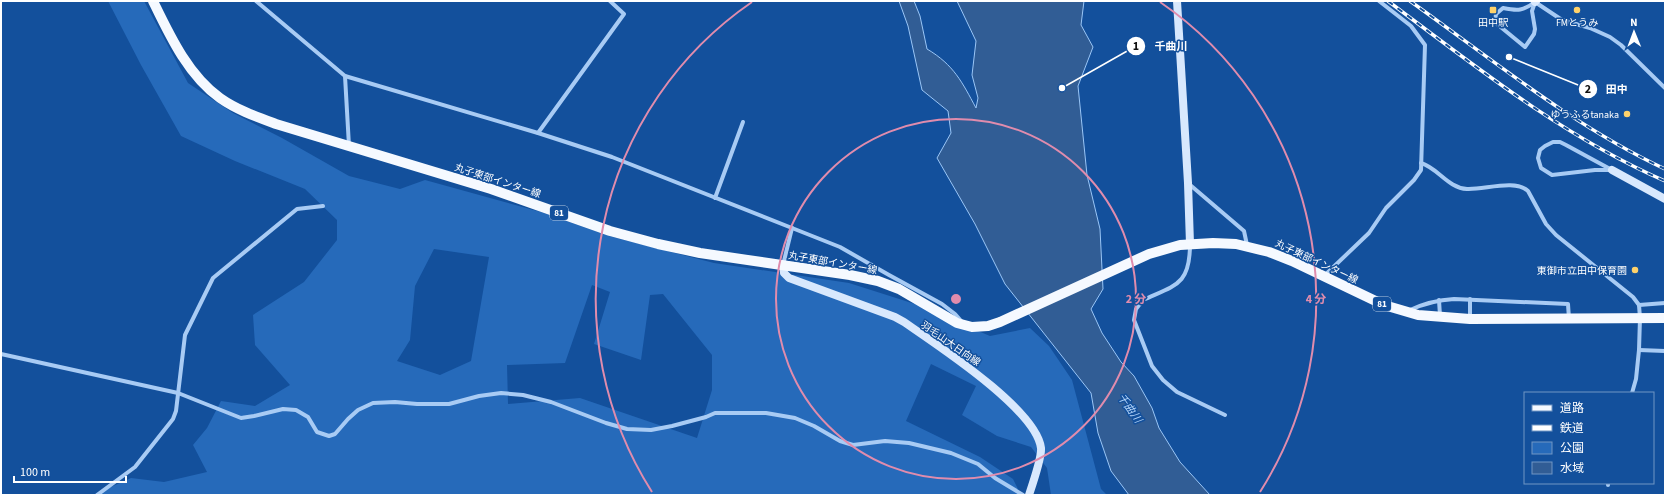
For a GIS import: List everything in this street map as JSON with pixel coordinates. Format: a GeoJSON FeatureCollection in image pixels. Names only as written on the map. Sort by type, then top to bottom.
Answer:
{"type":"FeatureCollection","features":[{"type":"Feature","properties":{"kind":"main road","name":"丸子東部インター線"},"geometry":{"type":"LineString","coordinates":[[153,1],[186,62],[202,82],[220,98],[243,111],[264,120],[491,189],[610,230],[658,244],[878,281],[899,289],[948,319],[965,326],[979,328],[1015,316],[1114,269],[1170,247],[1190,244],[1224,243],[1247,246],[1287,259],[1384,305],[1406,312],[1440,318],[1665,318]]}},
{"type":"Feature","properties":{"kind":"main road"},"geometry":{"type":"LineString","coordinates":[[1177,1],[1188,183],[1190,244]]}},
{"type":"Feature","properties":{"kind":"main road"},"geometry":{"type":"LineString","coordinates":[[1612,170],[1665,199]]}},
{"type":"Feature","properties":{"kind":"main road","name":"羽毛山大日向線"},"geometry":{"type":"LineString","coordinates":[[783,265],[784,272],[790,278],[895,317],[904,322],[975,372],[1026,418],[1036,432],[1042,450],[1029,495]]}},
{"type":"Feature","properties":{"kind":"street"},"geometry":{"type":"LineString","coordinates":[[256,1],[345,76],[538,133],[612,157],[840,247],[942,304],[955,314],[965,326]]}},
{"type":"Feature","properties":{"kind":"street"},"geometry":{"type":"LineString","coordinates":[[538,133],[624,14],[610,1]]}},
{"type":"Feature","properties":{"kind":"street"},"geometry":{"type":"LineString","coordinates":[[1324,277],[1369,234],[1386,208],[1414,180],[1421,170],[1425,45],[1411,26],[1379,1]]}},
{"type":"Feature","properties":{"kind":"street"},"geometry":{"type":"LineString","coordinates":[[1536,2],[1532,11],[1535,29],[1534,34],[1525,47],[1497,24],[1495,21],[1496,14],[1503,8],[1519,10],[1536,2]]}},
{"type":"Feature","properties":{"kind":"street"},"geometry":{"type":"LineString","coordinates":[[1536,2],[1562,20],[1590,28],[1610,37],[1621,45],[1665,88]]}},
{"type":"Feature","properties":{"kind":"street"},"geometry":{"type":"LineString","coordinates":[[345,76],[349,146]]}},
{"type":"Feature","properties":{"kind":"street"},"geometry":{"type":"LineString","coordinates":[[715,198],[743,122]]}},
{"type":"Feature","properties":{"kind":"street"},"geometry":{"type":"LineString","coordinates":[[1553,142],[1566,145],[1612,170],[1592,170],[1552,175],[1541,168],[1538,158],[1540,150],[1553,142]]}},
{"type":"Feature","properties":{"kind":"street"},"geometry":{"type":"LineString","coordinates":[[1592,170],[1596,165],[1594,160]]}},
{"type":"Feature","properties":{"kind":"street"},"geometry":{"type":"LineString","coordinates":[[1421,163],[1429,165],[1451,183],[1466,189],[1503,186],[1524,187],[1528,191],[1546,224],[1556,235],[1633,297],[1639,305],[1640,318],[1636,379],[1632,392]]}},
{"type":"Feature","properties":{"kind":"street"},"geometry":{"type":"LineString","coordinates":[[1188,183],[1244,231],[1247,246]]}},
{"type":"Feature","properties":{"kind":"street"},"geometry":{"type":"LineString","coordinates":[[97,495],[135,468],[173,419],[176,411],[185,335],[213,278],[297,209],[323,206]]}},
{"type":"Feature","properties":{"kind":"street"},"geometry":{"type":"LineString","coordinates":[[783,265],[792,228]]}},
{"type":"Feature","properties":{"kind":"street"},"geometry":{"type":"LineString","coordinates":[[1190,244],[1188,265],[1180,283],[1143,300],[1136,308],[1134,320],[1152,366],[1163,380],[1177,392],[1225,415]]}},
{"type":"Feature","properties":{"kind":"street"},"geometry":{"type":"LineString","coordinates":[[1406,312],[1421,305],[1439,300],[1470,299],[1568,304],[1569,319]]}},
{"type":"Feature","properties":{"kind":"street"},"geometry":{"type":"LineString","coordinates":[[1470,299],[1470,319]]}},
{"type":"Feature","properties":{"kind":"street"},"geometry":{"type":"LineString","coordinates":[[1439,300],[1440,318]]}},
{"type":"Feature","properties":{"kind":"street"},"geometry":{"type":"LineString","coordinates":[[1639,305],[1665,303]]}},
{"type":"Feature","properties":{"kind":"street"},"geometry":{"type":"LineString","coordinates":[[1639,350],[1665,351]]}},
{"type":"Feature","properties":{"kind":"street"},"geometry":{"type":"LineString","coordinates":[[1,354],[178,392],[241,418],[284,409],[296,410],[308,417],[318,432],[329,436],[335,434],[358,410],[373,403],[395,402],[450,404],[479,396],[501,393],[551,402],[606,424],[627,429],[651,430],[706,417],[715,413],[766,413],[795,418],[814,426],[840,441],[853,445],[885,441],[909,443],[951,453],[978,464],[995,478],[1023,495]]}},
{"type":"Feature","properties":{"kind":"green space"},"geometry":{"type":"Polygon","coordinates":[[[108,1],[144,1],[188,83],[233,113],[282,138],[349,176],[400,189],[425,180],[541,212],[609,236],[714,263],[849,283],[915,304],[990,336],[1030,328],[1049,346],[1072,380],[1101,489],[1107,495],[1051,495],[1047,468],[1031,447],[997,436],[962,415],[976,386],[931,364],[906,421],[980,457],[1013,479],[1021,495],[93,495],[131,478],[164,482],[207,472],[193,445],[207,428],[221,401],[255,406],[290,385],[255,345],[253,315],[304,282],[337,240],[337,220],[305,189],[235,161],[181,136],[141,65],[108,1]],[[434,249],[415,286],[410,340],[397,361],[440,375],[471,361],[489,257],[434,249]],[[592,285],[565,363],[507,365],[508,404],[580,398],[697,438],[712,390],[712,355],[663,294],[650,295],[641,360],[594,344],[610,292],[592,285]]]}},
{"type":"Feature","properties":{"kind":"water"},"geometry":{"type":"Polygon","coordinates":[[[899,1],[914,1],[920,16],[927,49],[951,68],[976,108],[978,98],[972,75],[976,41],[957,1],[1084,1],[1081,25],[1093,47],[1078,86],[1087,175],[1100,229],[1103,289],[1091,309],[1102,333],[1121,362],[1134,376],[1152,408],[1159,428],[1180,462],[1210,495],[1129,495],[1111,471],[1098,433],[1091,393],[1005,284],[975,224],[937,158],[951,133],[948,111],[922,90],[908,26],[899,1]]]}},
{"type":"Feature","properties":{"kind":"railway"},"geometry":{"type":"LineString","coordinates":[[1388,1],[1454,51],[1556,122],[1591,144],[1665,181]]}},
{"type":"Feature","properties":{"kind":"railway"},"geometry":{"type":"LineString","coordinates":[[1410,1],[1566,113],[1631,152],[1665,169]]}},
{"type":"Feature","properties":{"kind":"place","name":"田中駅"},"geometry":{"type":"Point","coordinates":[1493,10]}},
{"type":"Feature","properties":{"kind":"place","name":"FMとうみ"},"geometry":{"type":"Point","coordinates":[1577,10]}},
{"type":"Feature","properties":{"kind":"place","name":"田中"},"geometry":{"type":"Point","coordinates":[1509,57]}},
{"type":"Feature","properties":{"kind":"place","name":"千曲川"},"geometry":{"type":"Point","coordinates":[1062,88]}},
{"type":"Feature","properties":{"kind":"place","name":"ゆうふるtanaka"},"geometry":{"type":"Point","coordinates":[1627,114]}},
{"type":"Feature","properties":{"kind":"place","name":"東御市立田中保育園"},"geometry":{"type":"Point","coordinates":[1635,270]}}]}
